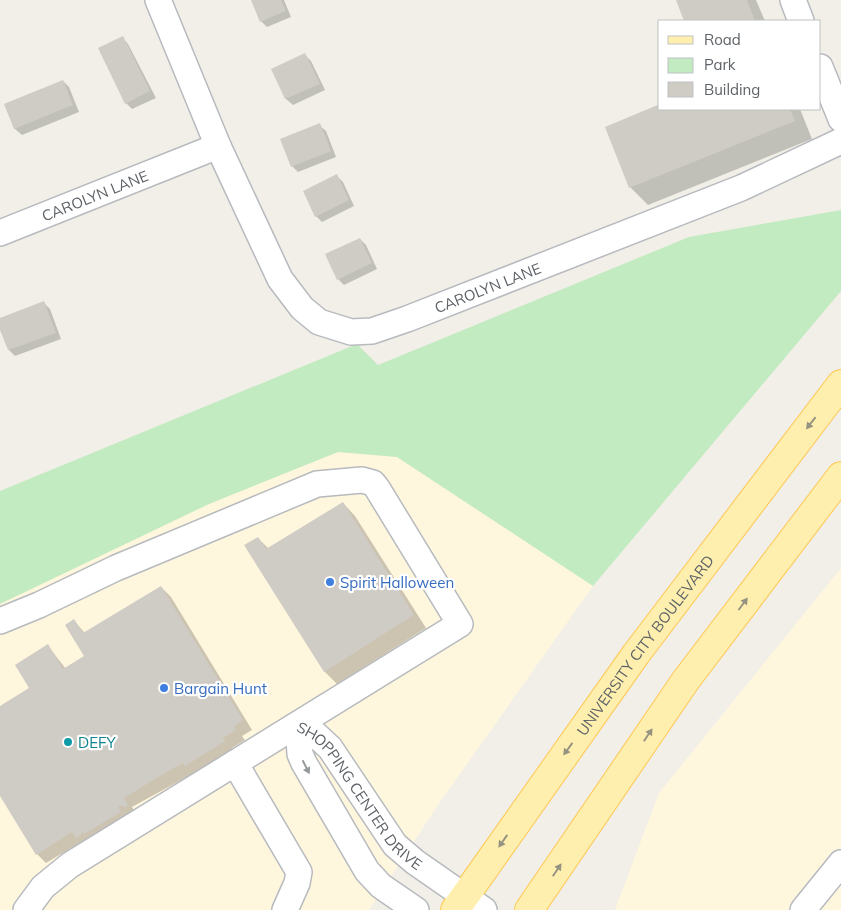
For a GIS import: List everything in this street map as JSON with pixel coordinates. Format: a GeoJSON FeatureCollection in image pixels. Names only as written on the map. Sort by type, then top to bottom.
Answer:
{"type":"FeatureCollection","features":[{"type":"Feature","properties":{"kind":"main road","name":"UNIVERSITY CITY BOULEVARD"},"geometry":{"type":"LineString","coordinates":[[468,905],[636,654],[841,384]]}},
{"type":"Feature","properties":{"kind":"main road"},"geometry":{"type":"LineString","coordinates":[[529,910],[686,680],[841,476]]}},
{"type":"Feature","properties":{"kind":"street","name":"CAROLYN LANE"},"geometry":{"type":"LineString","coordinates":[[158,0],[218,146],[280,279],[310,315],[333,327],[350,332],[372,330],[407,319],[741,188],[841,141]]}},
{"type":"Feature","properties":{"kind":"street"},"geometry":{"type":"LineString","coordinates":[[793,0],[801,20]]}},
{"type":"Feature","properties":{"kind":"street"},"geometry":{"type":"LineString","coordinates":[[821,69],[841,119]]}},
{"type":"Feature","properties":{"kind":"street","name":"CAROLYN LANE"},"geometry":{"type":"LineString","coordinates":[[0,233],[218,146]]}},
{"type":"Feature","properties":{"kind":"street"},"geometry":{"type":"LineString","coordinates":[[0,621],[39,605],[116,568],[278,498],[329,481],[368,481],[377,488],[460,624],[70,865],[43,887],[26,910]]}},
{"type":"Feature","properties":{"kind":"street","name":"SHOPPING CENTER DRIVE"},"geometry":{"type":"LineString","coordinates":[[298,725],[315,734],[330,748],[395,845],[468,905]]}},
{"type":"Feature","properties":{"kind":"street","name":"SHOPPING CENTER DRIVE"},"geometry":{"type":"LineString","coordinates":[[298,725],[300,754],[304,763],[358,856],[375,880],[416,910]]}},
{"type":"Feature","properties":{"kind":"street"},"geometry":{"type":"LineString","coordinates":[[235,763],[299,872],[297,883],[285,910]]}},
{"type":"Feature","properties":{"kind":"street"},"geometry":{"type":"LineString","coordinates":[[803,910],[841,863]]}},
{"type":"Feature","properties":{"kind":"shaded area"},"geometry":{"type":"Polygon","coordinates":[[[338,452],[397,457],[593,586],[440,802],[369,910],[0,910],[0,491],[209,504],[338,452]]]}},
{"type":"Feature","properties":{"kind":"shaded area"},"geometry":{"type":"Polygon","coordinates":[[[841,568],[841,910],[615,910],[659,793],[841,568]]]}},
{"type":"Feature","properties":{"kind":"green space"},"geometry":{"type":"Polygon","coordinates":[[[841,210],[841,291],[593,586],[397,457],[338,452],[209,504],[0,604],[0,491],[357,344],[378,365],[689,237],[841,210]]]}},
{"type":"Feature","properties":{"kind":"building"},"geometry":{"type":"Polygon","coordinates":[[[251,0],[281,0],[286,11],[260,22],[251,0]]]}},
{"type":"Feature","properties":{"kind":"building"},"geometry":{"type":"Polygon","coordinates":[[[676,0],[747,0],[755,20],[684,20],[676,0]]]}},
{"type":"Feature","properties":{"kind":"building"},"geometry":{"type":"Polygon","coordinates":[[[123,36],[150,91],[125,104],[98,48],[123,36]]]}},
{"type":"Feature","properties":{"kind":"building"},"geometry":{"type":"Polygon","coordinates":[[[305,53],[320,84],[285,99],[271,69],[305,53]]]}},
{"type":"Feature","properties":{"kind":"building"},"geometry":{"type":"Polygon","coordinates":[[[63,80],[73,105],[14,129],[4,104],[63,80]]]}},
{"type":"Feature","properties":{"kind":"building"},"geometry":{"type":"Polygon","coordinates":[[[658,105],[658,110],[790,110],[795,121],[629,188],[605,127],[658,105]]]}},
{"type":"Feature","properties":{"kind":"building"},"geometry":{"type":"Polygon","coordinates":[[[320,123],[331,151],[291,167],[280,139],[320,123]]]}},
{"type":"Feature","properties":{"kind":"building"},"geometry":{"type":"Polygon","coordinates":[[[337,174],[349,200],[315,217],[303,191],[337,174]]]}},
{"type":"Feature","properties":{"kind":"building"},"geometry":{"type":"Polygon","coordinates":[[[360,238],[372,263],[337,280],[325,254],[360,238]]]}},
{"type":"Feature","properties":{"kind":"building"},"geometry":{"type":"Polygon","coordinates":[[[44,301],[56,333],[8,350],[0,330],[0,318],[44,301]]]}},
{"type":"Feature","properties":{"kind":"building","name":"Spirit Halloween"},"geometry":{"type":"Polygon","coordinates":[[[343,502],[414,615],[324,672],[244,545],[258,537],[266,549],[343,502]]]}},
{"type":"Feature","properties":{"kind":"building"},"geometry":{"type":"Polygon","coordinates":[[[161,586],[243,720],[234,726],[236,730],[223,738],[225,741],[185,766],[183,763],[124,798],[128,805],[124,808],[122,805],[118,807],[121,812],[84,834],[82,831],[82,834],[76,838],[72,832],[36,855],[0,796],[0,706],[29,688],[15,665],[48,644],[63,669],[84,656],[65,625],[74,619],[83,633],[161,586]]]}},
{"type":"Feature","properties":{"kind":"place","name":"Spirit Halloween"},"geometry":{"type":"Point","coordinates":[330,582]}},
{"type":"Feature","properties":{"kind":"place","name":"Bargain Hunt"},"geometry":{"type":"Point","coordinates":[164,688]}},
{"type":"Feature","properties":{"kind":"place","name":"DEFY"},"geometry":{"type":"Point","coordinates":[68,742]}}]}
